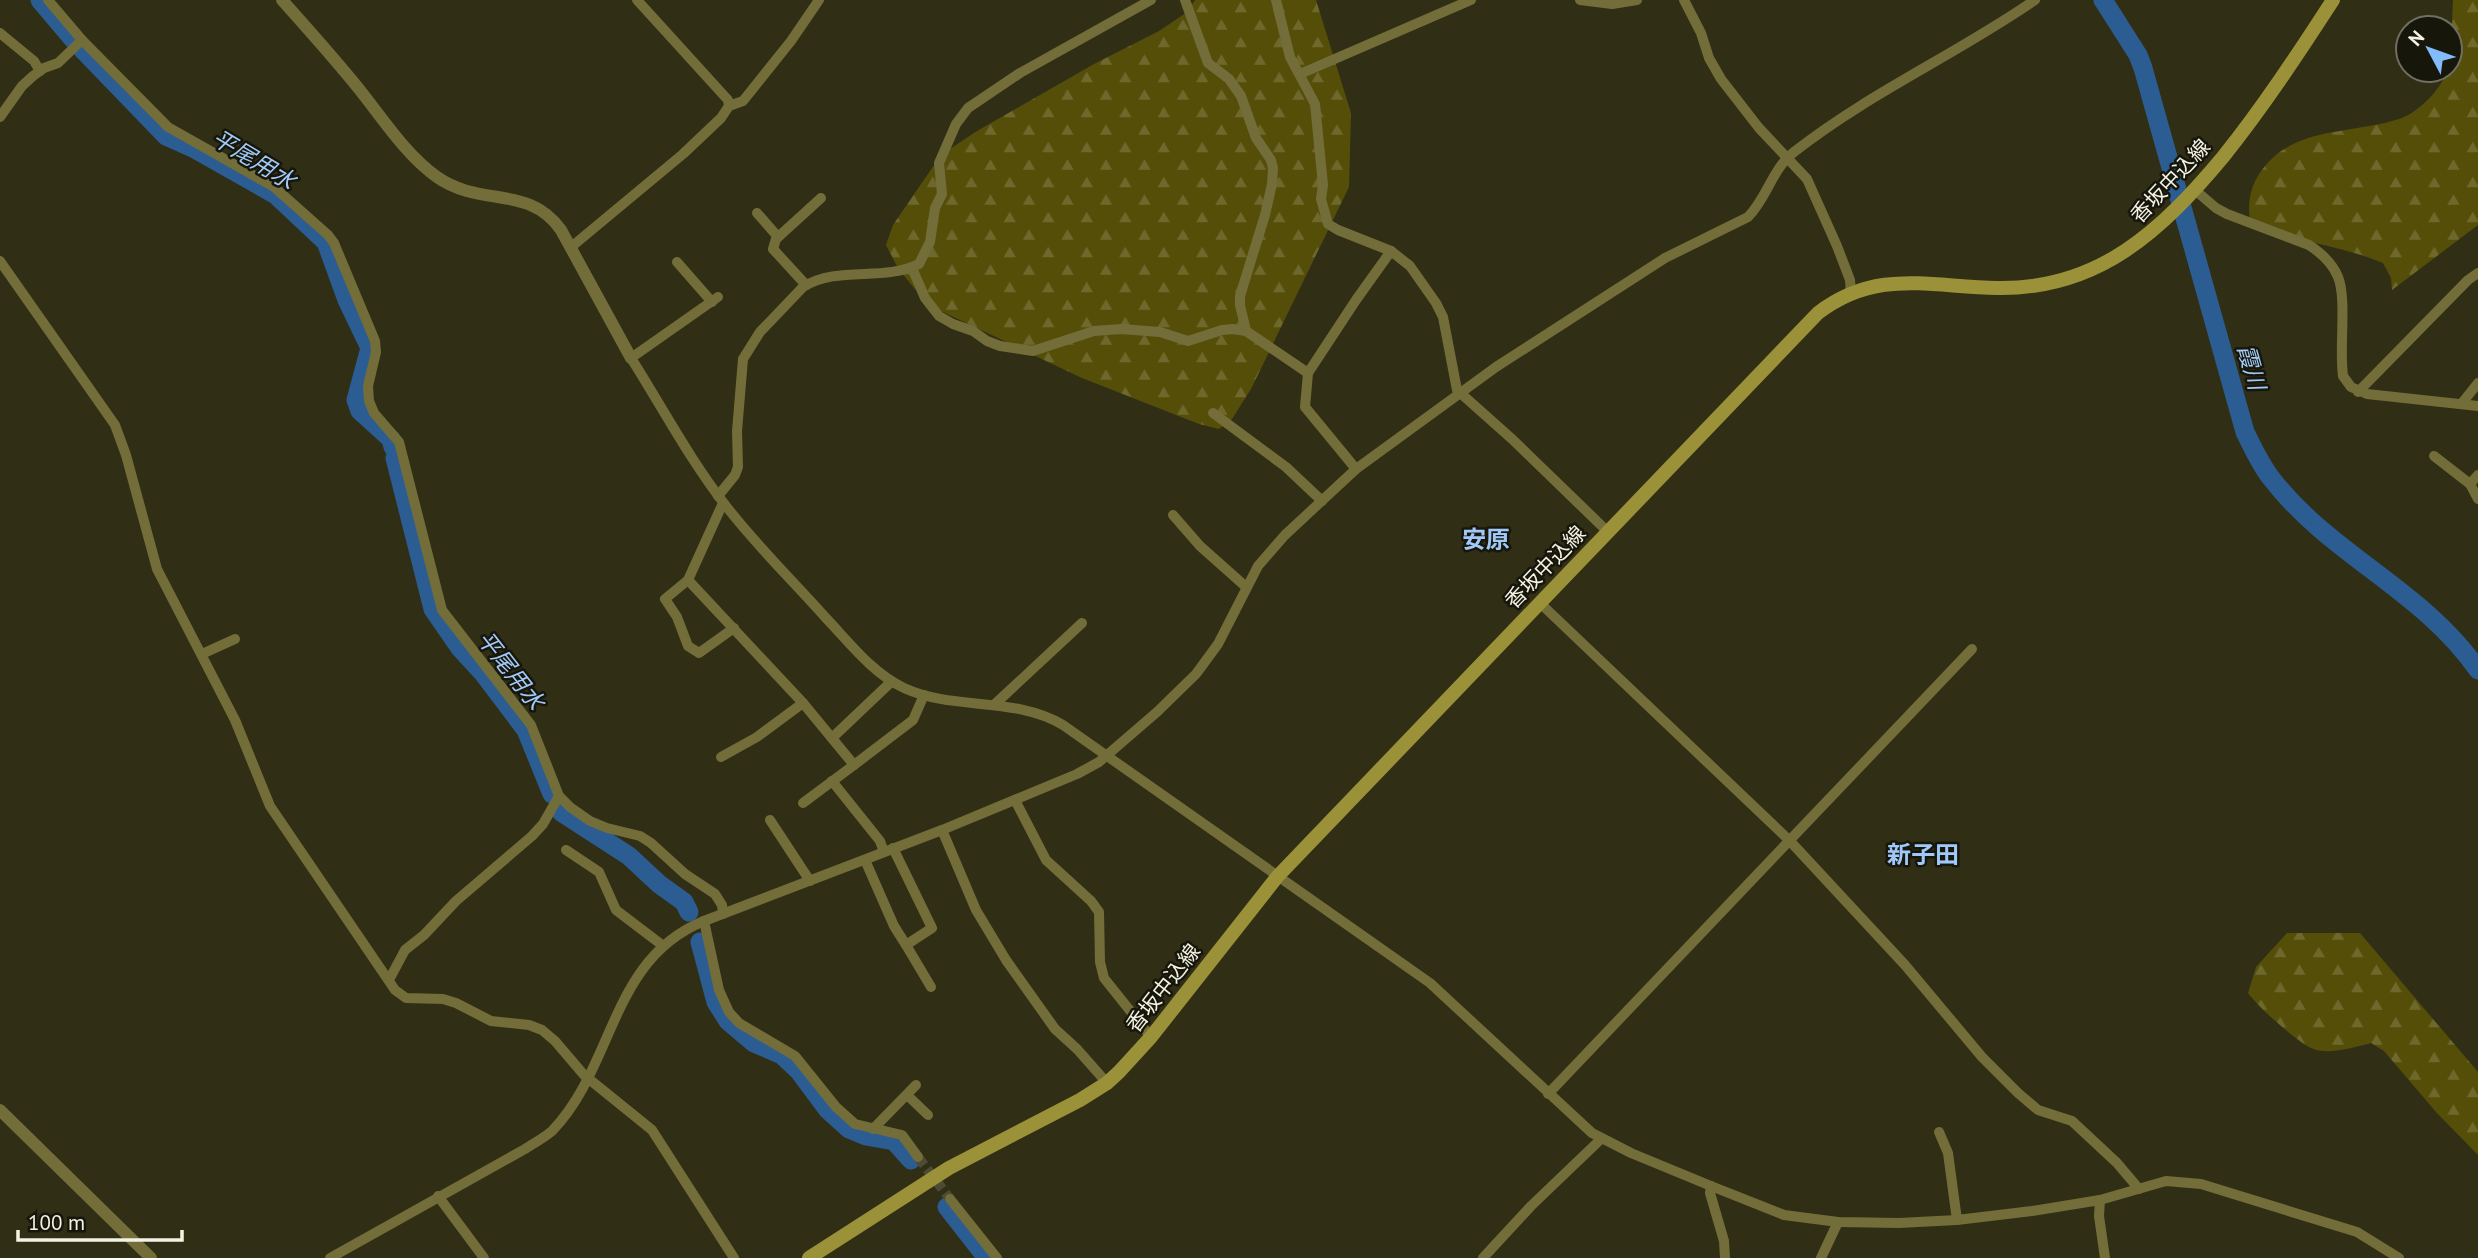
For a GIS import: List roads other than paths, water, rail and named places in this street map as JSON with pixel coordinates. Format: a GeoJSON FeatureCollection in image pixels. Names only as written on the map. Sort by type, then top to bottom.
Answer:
{"type":"FeatureCollection","features":[{"type":"Feature","properties":{"kind":"main road","name":"香坂中込線"},"geometry":{"type":"LineString","coordinates":[[809,1258],[949,1168],[1080,1100],[1107,1083],[1128,1064],[1277,877],[1805,325],[1829,305],[1851,293],[1881,284],[1896,282],[1998,288],[2061,280],[2109,262],[2139,243],[2193,192],[2250,123],[2333,0]]}},
{"type":"Feature","properties":{"kind":"street"},"geometry":{"type":"LineString","coordinates":[[48,0],[82,40],[168,127],[274,187],[334,243],[375,341],[376,352],[368,386],[369,401],[374,413],[399,442],[442,610],[531,725],[559,796],[590,821],[640,836],[685,874],[715,894],[722,905],[723,914]]}},
{"type":"Feature","properties":{"kind":"street"},"geometry":{"type":"LineString","coordinates":[[282,0],[336,60],[411,153],[434,175],[447,184],[472,194],[520,200],[539,207],[554,220],[631,358],[721,499],[744,529],[862,657],[891,682],[924,695],[1035,712],[1063,725],[1430,983],[1548,1094],[1601,1139],[1784,1215],[1838,1222],[1957,1220],[2100,1200],[2166,1181],[2201,1184],[2357,1232],[2399,1258]]}},
{"type":"Feature","properties":{"kind":"street"},"geometry":{"type":"LineString","coordinates":[[637,0],[728,100],[729,106]]}},
{"type":"Feature","properties":{"kind":"street"},"geometry":{"type":"LineString","coordinates":[[570,248],[683,154],[721,118],[729,106],[743,101],[791,41],[819,0]]}},
{"type":"Feature","properties":{"kind":"street"},"geometry":{"type":"LineString","coordinates":[[734,628],[699,653],[688,646],[677,617],[665,599],[688,580],[721,499],[738,467],[737,431],[743,359],[761,332],[806,285],[831,276],[893,272],[919,264],[930,242],[935,208],[942,194],[939,163],[943,149],[968,108],[1020,74],[1151,0]]}},
{"type":"Feature","properties":{"kind":"street"},"geometry":{"type":"LineString","coordinates":[[1185,0],[1208,63],[1228,79],[1241,96],[1256,138],[1271,160],[1273,169],[1265,215],[1240,296],[1246,331]]}},
{"type":"Feature","properties":{"kind":"street"},"geometry":{"type":"LineString","coordinates":[[1276,0],[1290,57],[1315,104],[1323,185],[1321,199],[1328,224],[1391,251],[1410,266],[1443,317],[1456,388],[1607,531]]}},
{"type":"Feature","properties":{"kind":"street"},"geometry":{"type":"LineString","coordinates":[[1300,74],[1471,0]]}},
{"type":"Feature","properties":{"kind":"street"},"geometry":{"type":"LineString","coordinates":[[1580,0],[1612,4],[1637,0]]}},
{"type":"Feature","properties":{"kind":"street"},"geometry":{"type":"LineString","coordinates":[[1684,0],[1721,79],[1786,159],[1807,179],[1823,211],[1850,280],[1851,293]]}},
{"type":"Feature","properties":{"kind":"street"},"geometry":{"type":"LineString","coordinates":[[330,1258],[545,1136],[568,1110],[642,969],[662,945],[688,928],[942,830],[1077,774],[1107,756],[1202,667],[1218,645],[1245,586],[1270,551],[1356,469],[1459,392],[1665,258],[1748,217],[1786,159],[1889,87],[2035,0]]}},
{"type":"Feature","properties":{"kind":"street"},"geometry":{"type":"LineString","coordinates":[[0,33],[33,61],[40,71]]}},
{"type":"Feature","properties":{"kind":"street"},"geometry":{"type":"LineString","coordinates":[[0,117],[22,86],[40,71],[58,63],[82,40]]}},
{"type":"Feature","properties":{"kind":"street"},"geometry":{"type":"LineString","coordinates":[[2193,192],[2227,214],[2309,245],[2334,269],[2341,289],[2343,376],[2351,387],[2358,391],[2478,406]]}},
{"type":"Feature","properties":{"kind":"street"},"geometry":{"type":"LineString","coordinates":[[806,285],[773,248],[778,237],[821,198]]}},
{"type":"Feature","properties":{"kind":"street"},"geometry":{"type":"LineString","coordinates":[[757,213],[778,237]]}},
{"type":"Feature","properties":{"kind":"street"},"geometry":{"type":"LineString","coordinates":[[1356,469],[1305,407],[1308,373],[1391,251]]}},
{"type":"Feature","properties":{"kind":"street"},"geometry":{"type":"LineString","coordinates":[[0,261],[115,425],[126,454],[157,569],[234,720],[270,806],[395,990],[407,998],[443,999],[456,1003],[491,1021],[520,1023],[542,1030],[587,1077],[652,1130],[734,1258]]}},
{"type":"Feature","properties":{"kind":"street"},"geometry":{"type":"LineString","coordinates":[[631,358],[715,299],[677,262]]}},
{"type":"Feature","properties":{"kind":"street"},"geometry":{"type":"LineString","coordinates":[[912,268],[925,298],[939,316],[973,331],[987,341],[1020,351],[1033,351],[1094,331],[1121,329],[1160,332],[1188,341],[1222,330],[1246,331],[1308,373]]}},
{"type":"Feature","properties":{"kind":"street"},"geometry":{"type":"LineString","coordinates":[[2358,391],[2478,272]]}},
{"type":"Feature","properties":{"kind":"street"},"geometry":{"type":"LineString","coordinates":[[2462,403],[2478,383]]}},
{"type":"Feature","properties":{"kind":"street"},"geometry":{"type":"LineString","coordinates":[[1213,413],[1286,467],[1322,501]]}},
{"type":"Feature","properties":{"kind":"street"},"geometry":{"type":"LineString","coordinates":[[2434,456],[2474,480],[2478,499]]}},
{"type":"Feature","properties":{"kind":"street"},"geometry":{"type":"LineString","coordinates":[[1173,515],[1200,546],[1245,586]]}},
{"type":"Feature","properties":{"kind":"street"},"geometry":{"type":"LineString","coordinates":[[688,580],[803,704],[854,765]]}},
{"type":"Feature","properties":{"kind":"street"},"geometry":{"type":"LineString","coordinates":[[1539,603],[1789,840],[1905,965],[1982,1057],[2018,1093],[2038,1110],[2072,1121],[2117,1163],[2139,1189]]}},
{"type":"Feature","properties":{"kind":"street"},"geometry":{"type":"LineString","coordinates":[[994,705],[1082,623]]}},
{"type":"Feature","properties":{"kind":"street"},"geometry":{"type":"LineString","coordinates":[[202,654],[235,639]]}},
{"type":"Feature","properties":{"kind":"street"},"geometry":{"type":"LineString","coordinates":[[1548,1094],[1972,649]]}},
{"type":"Feature","properties":{"kind":"street"},"geometry":{"type":"LineString","coordinates":[[832,738],[891,682]]}},
{"type":"Feature","properties":{"kind":"street"},"geometry":{"type":"LineString","coordinates":[[803,803],[913,720],[924,695]]}},
{"type":"Feature","properties":{"kind":"street"},"geometry":{"type":"LineString","coordinates":[[721,757],[757,737],[803,704]]}},
{"type":"Feature","properties":{"kind":"street"},"geometry":{"type":"LineString","coordinates":[[832,781],[889,850],[932,929],[906,945]]}},
{"type":"Feature","properties":{"kind":"street"},"geometry":{"type":"LineString","coordinates":[[389,980],[405,950],[424,935],[456,901],[532,836],[543,824],[559,796]]}},
{"type":"Feature","properties":{"kind":"street"},"geometry":{"type":"LineString","coordinates":[[1015,800],[1046,860],[1091,901],[1099,912],[1100,961],[1104,978],[1151,1037]]}},
{"type":"Feature","properties":{"kind":"street"},"geometry":{"type":"LineString","coordinates":[[770,820],[810,881]]}},
{"type":"Feature","properties":{"kind":"street"},"geometry":{"type":"LineString","coordinates":[[942,830],[976,910],[1006,960],[1055,1029],[1107,1083]]}},
{"type":"Feature","properties":{"kind":"street"},"geometry":{"type":"LineString","coordinates":[[566,850],[599,872],[616,910],[662,945]]}},
{"type":"Feature","properties":{"kind":"street"},"geometry":{"type":"LineString","coordinates":[[865,860],[894,926],[931,987]]}},
{"type":"Feature","properties":{"kind":"street"},"geometry":{"type":"LineString","coordinates":[[704,921],[719,990],[729,1012],[745,1027],[795,1056],[836,1107],[855,1124],[902,1135],[918,1157]]}},
{"type":"Feature","properties":{"kind":"street"},"geometry":{"type":"LineString","coordinates":[[873,1129],[916,1085]]}},
{"type":"Feature","properties":{"kind":"street"},"geometry":{"type":"LineString","coordinates":[[907,1095],[928,1115]]}},
{"type":"Feature","properties":{"kind":"street"},"geometry":{"type":"LineString","coordinates":[[0,1110],[151,1258]]}},
{"type":"Feature","properties":{"kind":"street"},"geometry":{"type":"LineString","coordinates":[[1938,1132],[1948,1153],[1957,1220]]}},
{"type":"Feature","properties":{"kind":"street"},"geometry":{"type":"LineString","coordinates":[[1483,1258],[1531,1206],[1601,1139]]}},
{"type":"Feature","properties":{"kind":"street"},"geometry":{"type":"LineString","coordinates":[[1711,1186],[1710,1193],[1724,1241],[1725,1258]]}},
{"type":"Feature","properties":{"kind":"street"},"geometry":{"type":"LineString","coordinates":[[438,1196],[484,1258]]}},
{"type":"Feature","properties":{"kind":"street"},"geometry":{"type":"LineString","coordinates":[[950,1199],[997,1258]]}},
{"type":"Feature","properties":{"kind":"street"},"geometry":{"type":"LineString","coordinates":[[2100,1200],[2099,1216],[2105,1258]]}},
{"type":"Feature","properties":{"kind":"street"},"geometry":{"type":"LineString","coordinates":[[1821,1258],[1838,1222]]}},
{"type":"Feature","properties":{"kind":"waterway","name":"平尾用水"},"geometry":{"type":"LineString","coordinates":[[40,0],[73,39]]}},
{"type":"Feature","properties":{"kind":"waterway","name":"霞川"},"geometry":{"type":"LineString","coordinates":[[2103,0],[2138,55],[2143,68],[2245,432],[2260,462],[2294,505],[2320,529],[2431,617],[2456,642],[2478,670]]}},
{"type":"Feature","properties":{"kind":"waterway","name":"平尾用水"},"geometry":{"type":"LineString","coordinates":[[82,49],[166,136],[193,148],[276,195],[326,242],[347,300],[370,348],[356,400],[360,411],[391,439],[393,447]]}},
{"type":"Feature","properties":{"kind":"waterway","name":"平尾用水"},"geometry":{"type":"LineString","coordinates":[[395,458],[433,609],[460,648],[483,673],[526,730],[552,794]]}},
{"type":"Feature","properties":{"kind":"waterway","name":"平尾用水"},"geometry":{"type":"LineString","coordinates":[[561,812],[629,856],[659,884],[684,902],[689,912]]}},
{"type":"Feature","properties":{"kind":"waterway","name":"平尾用水"},"geometry":{"type":"LineString","coordinates":[[700,942],[716,1002],[728,1021],[754,1043],[782,1055],[799,1071],[828,1110],[849,1129],[866,1136],[894,1141],[911,1160]]}},
{"type":"Feature","properties":{"kind":"waterway","name":"平尾用水"},"geometry":{"type":"LineString","coordinates":[[947,1207],[987,1258]]}},
{"type":"Feature","properties":{"kind":"tunnel"},"geometry":{"type":"LineString","coordinates":[[918,1157],[950,1199]]}},
{"type":"Feature","properties":{"kind":"district","name":"安原"},"geometry":{"type":"Point","coordinates":[1486,539]}},
{"type":"Feature","properties":{"kind":"district","name":"新子田"},"geometry":{"type":"Point","coordinates":[1923,854]}}]}
